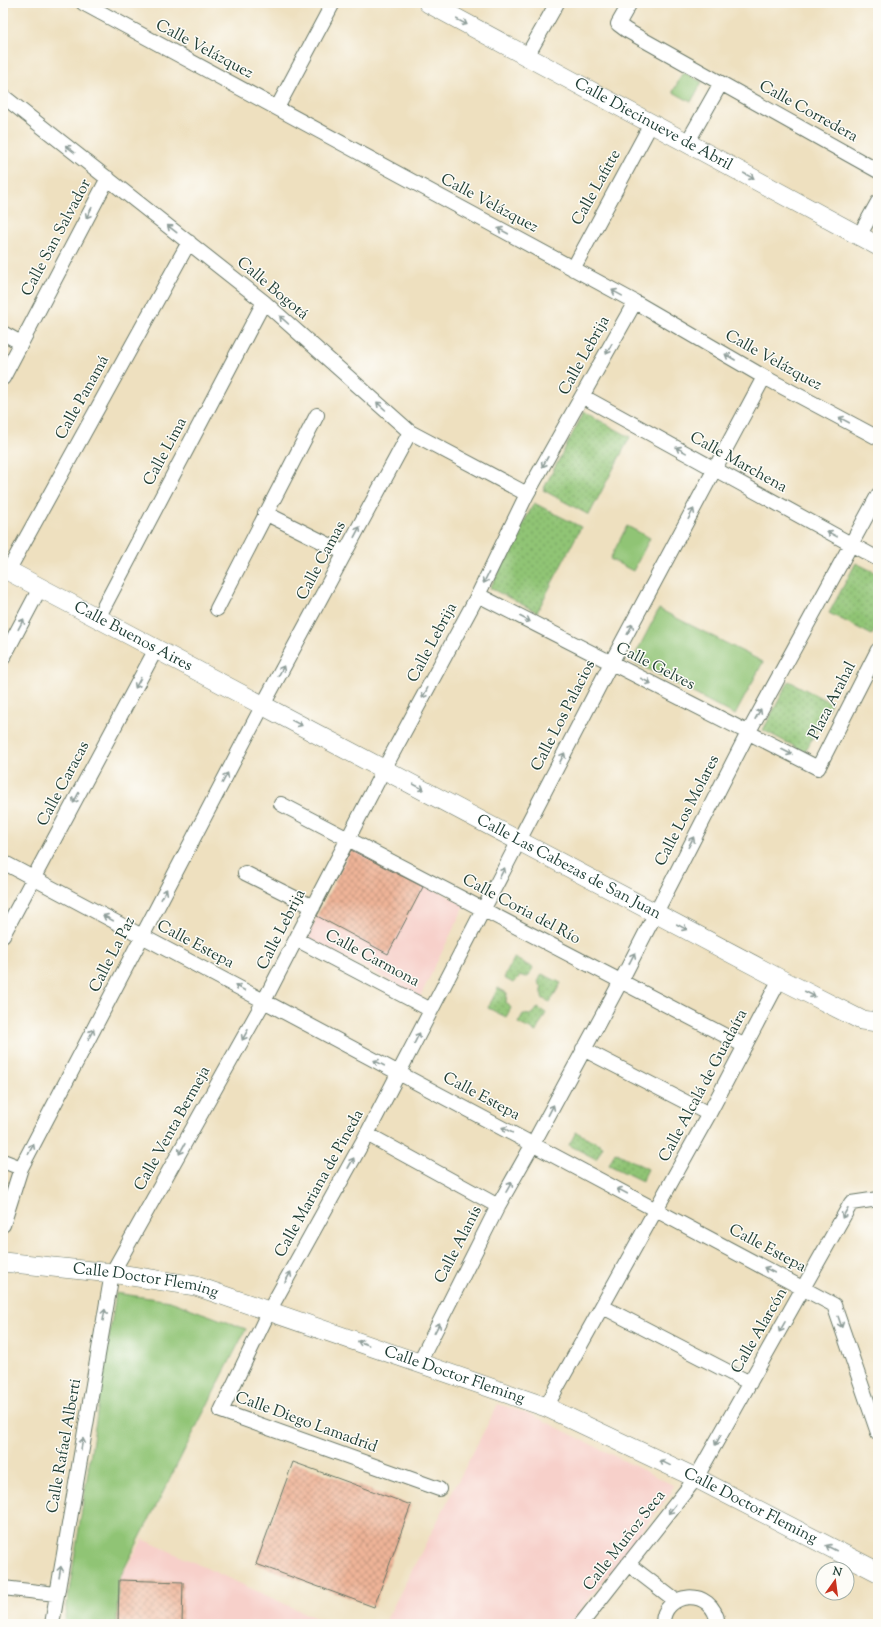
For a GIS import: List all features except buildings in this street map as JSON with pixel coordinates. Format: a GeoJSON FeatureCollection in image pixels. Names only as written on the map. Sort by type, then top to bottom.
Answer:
{"type":"FeatureCollection","features":[{"type":"Feature","properties":{"kind":"street","name":"Calle Velázquez"},"geometry":{"type":"LineString","coordinates":[[82,3],[573,268],[635,302],[764,377],[878,438]]}},
{"type":"Feature","properties":{"kind":"street"},"geometry":{"type":"LineString","coordinates":[[277,108],[333,3]]}},
{"type":"Feature","properties":{"kind":"street","name":"Calle Diecinueve de Abril"},"geometry":{"type":"LineString","coordinates":[[428,3],[878,246]]}},
{"type":"Feature","properties":{"kind":"street"},"geometry":{"type":"LineString","coordinates":[[527,56],[556,3]]}},
{"type":"Feature","properties":{"kind":"street","name":"Calle Corredera"},"geometry":{"type":"LineString","coordinates":[[630,3],[618,24],[878,171]]}},
{"type":"Feature","properties":{"kind":"street"},"geometry":{"type":"LineString","coordinates":[[687,143],[721,83]]}},
{"type":"Feature","properties":{"kind":"street","name":"Calle Bogotá"},"geometry":{"type":"LineString","coordinates":[[4,100],[108,178],[264,302],[410,432],[527,494]]}},
{"type":"Feature","properties":{"kind":"street","name":"Calle Lafitte"},"geometry":{"type":"LineString","coordinates":[[573,268],[651,124]]}},
{"type":"Feature","properties":{"kind":"street","name":"Calle San Salvador"},"geometry":{"type":"LineString","coordinates":[[3,378],[108,178]]}},
{"type":"Feature","properties":{"kind":"street"},"geometry":{"type":"LineString","coordinates":[[859,236],[878,202]]}},
{"type":"Feature","properties":{"kind":"street","name":"Calle Panamá"},"geometry":{"type":"LineString","coordinates":[[6,569],[188,242]]}},
{"type":"Feature","properties":{"kind":"street","name":"Calle Lima"},"geometry":{"type":"LineString","coordinates":[[98,618],[264,302]]}},
{"type":"Feature","properties":{"kind":"street","name":"Calle Lebrija"},"geometry":{"type":"LineString","coordinates":[[264,1001],[384,769],[478,595],[527,494],[635,302]]}},
{"type":"Feature","properties":{"kind":"street"},"geometry":{"type":"LineString","coordinates":[[3,333],[21,343]]}},
{"type":"Feature","properties":{"kind":"street","name":"Calle Los Palacios"},"geometry":{"type":"LineString","coordinates":[[399,1073],[611,663],[764,377]]}},
{"type":"Feature","properties":{"kind":"street","name":"Calle Marchena"},"geometry":{"type":"LineString","coordinates":[[582,396],[878,559]]}},
{"type":"Feature","properties":{"kind":"street"},"geometry":{"type":"LineString","coordinates":[[217,609],[265,513],[317,415]]}},
{"type":"Feature","properties":{"kind":"street","name":"Calle Camas"},"geometry":{"type":"LineString","coordinates":[[263,705],[410,432]]}},
{"type":"Feature","properties":{"kind":"street","name":"Calle Los Molares"},"geometry":{"type":"LineString","coordinates":[[533,1144],[748,733],[878,495]]}},
{"type":"Feature","properties":{"kind":"street"},"geometry":{"type":"LineString","coordinates":[[265,513],[345,553]]}},
{"type":"Feature","properties":{"kind":"street","name":"Calle Buenos Aires"},"geometry":{"type":"LineString","coordinates":[[6,569],[263,705]]}},
{"type":"Feature","properties":{"kind":"street"},"geometry":{"type":"LineString","coordinates":[[3,658],[40,588]]}},
{"type":"Feature","properties":{"kind":"street","name":"Calle Gelves"},"geometry":{"type":"LineString","coordinates":[[478,595],[818,768]]}},
{"type":"Feature","properties":{"kind":"street","name":"Calle Caracas"},"geometry":{"type":"LineString","coordinates":[[3,935],[156,649]]}},
{"type":"Feature","properties":{"kind":"street","name":"Plaza Arahal"},"geometry":{"type":"LineString","coordinates":[[818,768],[878,650]]}},
{"type":"Feature","properties":{"kind":"street","name":"Calle Las Cabezas de San Juan"},"geometry":{"type":"LineString","coordinates":[[263,705],[780,979],[861,1020],[878,1022]]}},
{"type":"Feature","properties":{"kind":"street","name":"Calle La Paz"},"geometry":{"type":"LineString","coordinates":[[3,1225],[22,1168],[263,705]]}},
{"type":"Feature","properties":{"kind":"street","name":"Calle Coria del Río"},"geometry":{"type":"LineString","coordinates":[[282,804],[745,1046]]}},
{"type":"Feature","properties":{"kind":"street","name":"Calle Estepa"},"geometry":{"type":"LineString","coordinates":[[3,862],[834,1305],[878,1433]]}},
{"type":"Feature","properties":{"kind":"street"},"geometry":{"type":"LineString","coordinates":[[245,873],[313,907]]}},
{"type":"Feature","properties":{"kind":"street","name":"Calle Carmona"},"geometry":{"type":"LineString","coordinates":[[296,939],[431,1010]]}},
{"type":"Feature","properties":{"kind":"street","name":"Calle Alcalá de Guadaíra"},"geometry":{"type":"LineString","coordinates":[[546,1407],[709,1114],[780,979]]}},
{"type":"Feature","properties":{"kind":"street","name":"Calle Venta Bermeja"},"geometry":{"type":"LineString","coordinates":[[112,1273],[264,1001]]}},
{"type":"Feature","properties":{"kind":"street"},"geometry":{"type":"LineString","coordinates":[[583,1049],[709,1114]]}},
{"type":"Feature","properties":{"kind":"street","name":"Calle Mariana de Pineda"},"geometry":{"type":"LineString","coordinates":[[269,1311],[399,1073]]}},
{"type":"Feature","properties":{"kind":"street"},"geometry":{"type":"LineString","coordinates":[[367,1134],[498,1206]]}},
{"type":"Feature","properties":{"kind":"street","name":"Calle Alanís"},"geometry":{"type":"LineString","coordinates":[[419,1363],[498,1206],[533,1144]]}},
{"type":"Feature","properties":{"kind":"street"},"geometry":{"type":"LineString","coordinates":[[3,1162],[22,1168]]}},
{"type":"Feature","properties":{"kind":"street","name":"Calle Alarcón"},"geometry":{"type":"LineString","coordinates":[[696,1478],[851,1203],[878,1199]]}},
{"type":"Feature","properties":{"kind":"street","name":"Calle Doctor Fleming"},"geometry":{"type":"LineString","coordinates":[[3,1262],[112,1273],[196,1286],[546,1407],[696,1478],[878,1572]]}},
{"type":"Feature","properties":{"kind":"street","name":"Calle Rafael Alberti"},"geometry":{"type":"LineString","coordinates":[[52,1624],[112,1273]]}},
{"type":"Feature","properties":{"kind":"street"},"geometry":{"type":"LineString","coordinates":[[603,1307],[750,1383]]}},
{"type":"Feature","properties":{"kind":"street","name":"Calle Diego Lamadrid"},"geometry":{"type":"LineString","coordinates":[[269,1311],[221,1411],[439,1489]]}},
{"type":"Feature","properties":{"kind":"street","name":"Calle Muñoz Seca"},"geometry":{"type":"LineString","coordinates":[[581,1624],[696,1478]]}},
{"type":"Feature","properties":{"kind":"street"},"geometry":{"type":"LineString","coordinates":[[628,1564],[676,1601]]}},
{"type":"Feature","properties":{"kind":"street"},"geometry":{"type":"LineString","coordinates":[[3,1588],[56,1594]]}},
{"type":"Feature","properties":{"kind":"street"},"geometry":{"type":"LineString","coordinates":[[664,1624],[667,1610],[676,1601],[687,1597],[699,1598],[710,1605],[716,1615],[718,1624]]}},
{"type":"Feature","properties":{"kind":"shaded area"},"geometry":{"type":"Polygon","coordinates":[[[352,846],[465,905],[420,997],[307,937],[352,846]]]}},
{"type":"Feature","properties":{"kind":"shaded area"},"geometry":{"type":"Polygon","coordinates":[[[498,1404],[530,1414],[673,1485],[671,1493],[570,1624],[384,1624],[498,1404]]]}},
{"type":"Feature","properties":{"kind":"shaded area"},"geometry":{"type":"Polygon","coordinates":[[[143,1539],[329,1624],[118,1624],[119,1580],[143,1539]]]}},
{"type":"Feature","properties":{"kind":"green space"},"geometry":{"type":"Polygon","coordinates":[[[683,72],[702,82],[691,102],[673,92],[683,72]]]}},
{"type":"Feature","properties":{"kind":"green space"},"geometry":{"type":"Polygon","coordinates":[[[584,412],[630,437],[589,515],[543,490],[584,412]]]}},
{"type":"Feature","properties":{"kind":"green space"},"geometry":{"type":"Polygon","coordinates":[[[534,503],[581,527],[537,612],[490,588],[534,503]]]}},
{"type":"Feature","properties":{"kind":"green space"},"geometry":{"type":"Polygon","coordinates":[[[627,526],[650,538],[633,571],[610,559],[627,526]]]}},
{"type":"Feature","properties":{"kind":"green space"},"geometry":{"type":"Polygon","coordinates":[[[856,563],[878,574],[878,623],[872,635],[829,613],[856,563]]]}},
{"type":"Feature","properties":{"kind":"green space"},"geometry":{"type":"Polygon","coordinates":[[[659,609],[763,662],[735,715],[632,661],[659,609]]]}},
{"type":"Feature","properties":{"kind":"green space"},"geometry":{"type":"Polygon","coordinates":[[[789,681],[831,703],[805,752],[763,730],[789,681]]]}},
{"type":"Feature","properties":{"kind":"green space"},"geometry":{"type":"Polygon","coordinates":[[[514,958],[533,968],[528,977],[520,976],[513,983],[504,978],[514,958]]]}},
{"type":"Feature","properties":{"kind":"green space"},"geometry":{"type":"Polygon","coordinates":[[[542,974],[561,983],[550,1002],[542,998],[542,988],[538,982],[542,974]]]}},
{"type":"Feature","properties":{"kind":"green space"},"geometry":{"type":"Polygon","coordinates":[[[498,988],[507,993],[506,1002],[511,1008],[506,1017],[488,1008],[498,988]]]}},
{"type":"Feature","properties":{"kind":"green space"},"geometry":{"type":"Polygon","coordinates":[[[538,1008],[546,1013],[536,1032],[518,1023],[523,1014],[530,1015],[538,1008]]]}},
{"type":"Feature","properties":{"kind":"green space"},"geometry":{"type":"Polygon","coordinates":[[[576,1132],[603,1146],[596,1159],[569,1145],[576,1132]]]}},
{"type":"Feature","properties":{"kind":"green space"},"geometry":{"type":"Polygon","coordinates":[[[615,1152],[648,1169],[642,1181],[609,1165],[615,1152]]]}},
{"type":"Feature","properties":{"kind":"green space"},"geometry":{"type":"Polygon","coordinates":[[[116,1293],[170,1301],[246,1329],[118,1581],[117,1624],[64,1624],[116,1293]]]}}]}
